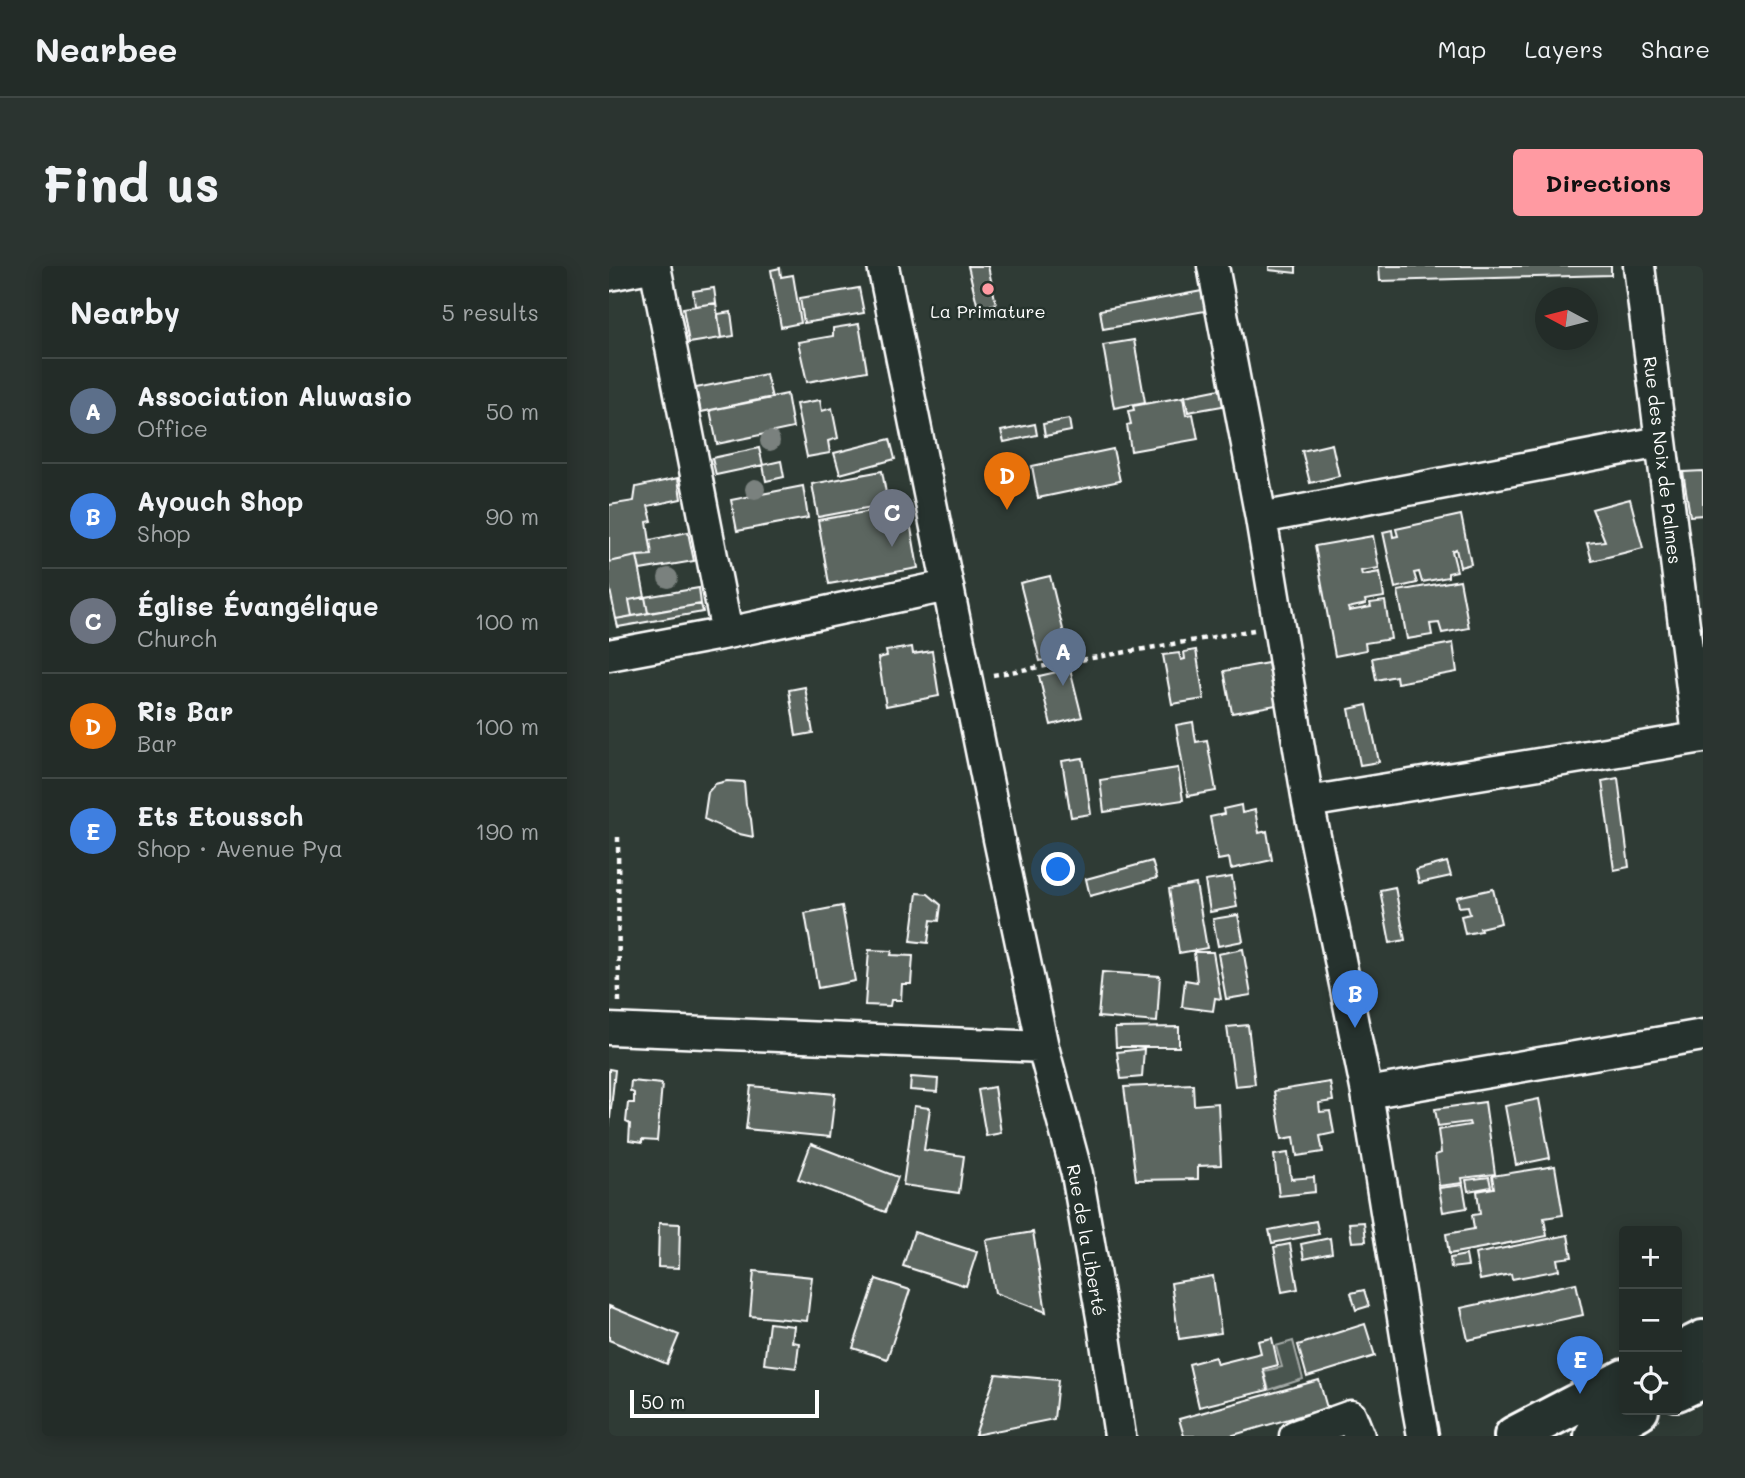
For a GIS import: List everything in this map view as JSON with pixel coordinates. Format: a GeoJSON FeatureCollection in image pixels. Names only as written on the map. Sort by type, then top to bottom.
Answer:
{"type":"FeatureCollection","features":[{"type":"Feature","properties":{"kind":"main road"},"geometry":{"type":"LineString","coordinates":[[1679,1352],[1703,1340]]}},
{"type":"Feature","properties":{"kind":"main road"},"geometry":{"type":"LineString","coordinates":[[1682,1389],[1703,1379]]}},
{"type":"Feature","properties":{"kind":"main road"},"geometry":{"type":"LineString","coordinates":[[1514,1436],[1619,1382]]}},
{"type":"Feature","properties":{"kind":"main road"},"geometry":{"type":"LineString","coordinates":[[1594,1436],[1630,1415]]}},
{"type":"Feature","properties":{"kind":"street"},"geometry":{"type":"LineString","coordinates":[[609,275],[655,266],[727,633]]}},
{"type":"Feature","properties":{"kind":"street","name":"Rue de la Liberté"},"geometry":{"type":"LineString","coordinates":[[883,266],[1043,1047],[1077,1174],[1120,1436]]}},
{"type":"Feature","properties":{"kind":"street"},"geometry":{"type":"LineString","coordinates":[[1213,266],[1261,518],[1308,802],[1367,1093],[1423,1436]]}},
{"type":"Feature","properties":{"kind":"street","name":"Rue des Noix de Palmes"},"geometry":{"type":"LineString","coordinates":[[1639,266],[1660,442],[1701,737]]}},
{"type":"Feature","properties":{"kind":"street"},"geometry":{"type":"LineString","coordinates":[[1261,518],[1660,442]]}},
{"type":"Feature","properties":{"kind":"street"},"geometry":{"type":"LineString","coordinates":[[609,655],[947,586]]}},
{"type":"Feature","properties":{"kind":"street"},"geometry":{"type":"LineString","coordinates":[[1308,802],[1701,737]]}},
{"type":"Feature","properties":{"kind":"street"},"geometry":{"type":"LineString","coordinates":[[614,1030],[1043,1047]]}},
{"type":"Feature","properties":{"kind":"street"},"geometry":{"type":"LineString","coordinates":[[1367,1093],[1703,1035]]}},
{"type":"Feature","properties":{"kind":"street"},"geometry":{"type":"LineString","coordinates":[[1310,1434],[1351,1416],[1359,1436]]}},
{"type":"Feature","properties":{"kind":"path"},"geometry":{"type":"LineString","coordinates":[[966,680],[1279,626]]}},
{"type":"Feature","properties":{"kind":"path"},"geometry":{"type":"LineString","coordinates":[[614,1030],[618,837]]}},
{"type":"Feature","properties":{"kind":"shaded area"},"geometry":{"type":"Polygon","coordinates":[[[1293,1341],[1303,1379],[1269,1390],[1264,1371],[1282,1367],[1276,1346],[1293,1341]]]}},
{"type":"Feature","properties":{"kind":"building"},"geometry":{"type":"Polygon","coordinates":[[[968,266],[988,266],[996,304],[978,308],[968,266]]]}},
{"type":"Feature","properties":{"kind":"building"},"geometry":{"type":"Polygon","coordinates":[[[1269,266],[1296,266],[1296,273],[1269,270],[1269,266]]]}},
{"type":"Feature","properties":{"kind":"building"},"geometry":{"type":"Polygon","coordinates":[[[1379,266],[1611,266],[1611,275],[1380,281],[1379,266]]]}},
{"type":"Feature","properties":{"kind":"building"},"geometry":{"type":"Polygon","coordinates":[[[780,268],[781,277],[793,275],[801,323],[781,327],[771,270],[780,268]]]}},
{"type":"Feature","properties":{"kind":"building"},"geometry":{"type":"Polygon","coordinates":[[[714,288],[716,303],[695,306],[693,291],[714,288]]]}},
{"type":"Feature","properties":{"kind":"building"},"geometry":{"type":"Polygon","coordinates":[[[859,288],[864,313],[804,323],[800,298],[859,288]]]}},
{"type":"Feature","properties":{"kind":"building"},"geometry":{"type":"Polygon","coordinates":[[[1202,291],[1205,311],[1103,329],[1100,310],[1202,291]]]}},
{"type":"Feature","properties":{"kind":"building"},"geometry":{"type":"Polygon","coordinates":[[[716,303],[721,338],[689,343],[683,308],[716,303]]]}},
{"type":"Feature","properties":{"kind":"building"},"geometry":{"type":"Polygon","coordinates":[[[731,312],[734,336],[721,338],[718,314],[731,312]]]}},
{"type":"Feature","properties":{"kind":"building"},"geometry":{"type":"Polygon","coordinates":[[[859,324],[867,371],[807,382],[798,342],[833,336],[833,328],[859,324]]]}},
{"type":"Feature","properties":{"kind":"building"},"geometry":{"type":"Polygon","coordinates":[[[1134,340],[1145,402],[1114,408],[1103,345],[1134,340]]]}},
{"type":"Feature","properties":{"kind":"building"},"geometry":{"type":"Polygon","coordinates":[[[766,374],[772,398],[701,412],[696,388],[766,374]]]}},
{"type":"Feature","properties":{"kind":"building"},"geometry":{"type":"Polygon","coordinates":[[[1225,388],[1228,405],[1188,412],[1185,396],[1225,388]]]}},
{"type":"Feature","properties":{"kind":"building"},"geometry":{"type":"Polygon","coordinates":[[[787,394],[793,428],[717,444],[710,410],[787,394]]]}},
{"type":"Feature","properties":{"kind":"building"},"geometry":{"type":"Polygon","coordinates":[[[1183,397],[1186,415],[1193,414],[1198,439],[1131,451],[1128,411],[1134,410],[1133,406],[1183,397]]]}},
{"type":"Feature","properties":{"kind":"building"},"geometry":{"type":"Polygon","coordinates":[[[820,400],[822,411],[832,408],[838,438],[828,441],[830,453],[807,457],[796,404],[820,400]]]}},
{"type":"Feature","properties":{"kind":"building"},"geometry":{"type":"Polygon","coordinates":[[[1069,419],[1071,431],[1045,436],[1043,424],[1069,419]]]}},
{"type":"Feature","properties":{"kind":"building"},"geometry":{"type":"Polygon","coordinates":[[[1035,424],[1037,435],[1004,442],[1001,431],[1035,424]]]}},
{"type":"Feature","properties":{"kind":"building"},"geometry":{"type":"Polygon","coordinates":[[[890,439],[895,459],[840,474],[834,453],[890,439]]]}},
{"type":"Feature","properties":{"kind":"building"},"geometry":{"type":"Polygon","coordinates":[[[1332,444],[1339,476],[1310,483],[1302,451],[1332,444]]]}},
{"type":"Feature","properties":{"kind":"building"},"geometry":{"type":"Polygon","coordinates":[[[759,448],[763,465],[716,475],[712,458],[759,448]]]}},
{"type":"Feature","properties":{"kind":"building"},"geometry":{"type":"Polygon","coordinates":[[[1113,449],[1120,481],[1038,498],[1032,466],[1113,449]]]}},
{"type":"Feature","properties":{"kind":"building"},"geometry":{"type":"Polygon","coordinates":[[[781,461],[784,477],[766,481],[763,465],[781,461]]]}},
{"type":"Feature","properties":{"kind":"building"},"geometry":{"type":"Polygon","coordinates":[[[882,471],[888,504],[818,517],[812,484],[882,471]]]}},
{"type":"Feature","properties":{"kind":"building"},"geometry":{"type":"Polygon","coordinates":[[[1703,471],[1703,515],[1690,516],[1683,472],[1703,471]]]}},
{"type":"Feature","properties":{"kind":"building"},"geometry":{"type":"Polygon","coordinates":[[[678,478],[681,499],[648,506],[652,521],[647,522],[652,555],[609,562],[609,505],[634,501],[636,487],[678,478]]]}},
{"type":"Feature","properties":{"kind":"building"},"geometry":{"type":"Polygon","coordinates":[[[803,486],[808,518],[737,531],[731,500],[803,486]]]}},
{"type":"Feature","properties":{"kind":"building"},"geometry":{"type":"Polygon","coordinates":[[[1630,499],[1643,548],[1592,561],[1587,543],[1605,541],[1592,509],[1630,499]]]}},
{"type":"Feature","properties":{"kind":"building"},"geometry":{"type":"Polygon","coordinates":[[[907,505],[918,568],[829,584],[818,520],[907,505]]]}},
{"type":"Feature","properties":{"kind":"building"},"geometry":{"type":"Polygon","coordinates":[[[1461,515],[1471,564],[1460,567],[1456,549],[1452,551],[1457,571],[1448,573],[1448,577],[1422,582],[1419,572],[1414,573],[1417,583],[1395,588],[1383,532],[1392,530],[1393,537],[1398,536],[1396,529],[1461,515]]]}},
{"type":"Feature","properties":{"kind":"building"},"geometry":{"type":"Polygon","coordinates":[[[688,532],[694,561],[640,570],[637,556],[652,555],[650,540],[688,532]]]}},
{"type":"Feature","properties":{"kind":"building"},"geometry":{"type":"Polygon","coordinates":[[[1373,536],[1379,568],[1361,571],[1362,575],[1380,572],[1384,597],[1365,600],[1366,604],[1348,608],[1349,611],[1371,607],[1370,603],[1385,601],[1391,639],[1365,643],[1366,650],[1335,656],[1315,546],[1373,536]]]}},
{"type":"Feature","properties":{"kind":"building"},"geometry":{"type":"Polygon","coordinates":[[[637,556],[645,597],[629,600],[632,616],[616,619],[609,585],[609,562],[637,556]]]}},
{"type":"Feature","properties":{"kind":"building"},"geometry":{"type":"Polygon","coordinates":[[[1050,576],[1069,654],[1040,661],[1020,583],[1050,576]]]}},
{"type":"Feature","properties":{"kind":"building"},"geometry":{"type":"Polygon","coordinates":[[[1460,580],[1469,628],[1442,633],[1439,623],[1430,624],[1432,635],[1407,639],[1398,591],[1460,580]]]}},
{"type":"Feature","properties":{"kind":"building"},"geometry":{"type":"Polygon","coordinates":[[[699,588],[701,604],[648,613],[645,597],[699,588]]]}},
{"type":"Feature","properties":{"kind":"building"},"geometry":{"type":"Polygon","coordinates":[[[645,597],[648,613],[632,616],[629,600],[645,597]]]}},
{"type":"Feature","properties":{"kind":"building"},"geometry":{"type":"Polygon","coordinates":[[[701,604],[703,612],[618,627],[616,619],[701,604]]]}},
{"type":"Feature","properties":{"kind":"building"},"geometry":{"type":"Polygon","coordinates":[[[1453,643],[1457,672],[1397,683],[1396,676],[1376,680],[1372,658],[1453,643]]]}},
{"type":"Feature","properties":{"kind":"building"},"geometry":{"type":"Polygon","coordinates":[[[912,647],[913,654],[932,651],[939,696],[886,706],[878,658],[887,656],[886,651],[912,647]]]}},
{"type":"Feature","properties":{"kind":"building"},"geometry":{"type":"Polygon","coordinates":[[[1196,650],[1204,699],[1172,704],[1163,655],[1179,653],[1181,660],[1185,659],[1184,652],[1196,650]]]}},
{"type":"Feature","properties":{"kind":"building"},"geometry":{"type":"Polygon","coordinates":[[[1268,663],[1276,705],[1232,713],[1224,671],[1268,663]]]}},
{"type":"Feature","properties":{"kind":"building"},"geometry":{"type":"Polygon","coordinates":[[[1070,669],[1082,717],[1051,725],[1039,676],[1070,669]]]}},
{"type":"Feature","properties":{"kind":"building"},"geometry":{"type":"Polygon","coordinates":[[[805,687],[813,733],[796,736],[789,690],[805,687]]]}},
{"type":"Feature","properties":{"kind":"building"},"geometry":{"type":"Polygon","coordinates":[[[1367,705],[1379,762],[1360,765],[1349,709],[1367,705]]]}},
{"type":"Feature","properties":{"kind":"building"},"geometry":{"type":"Polygon","coordinates":[[[1193,722],[1196,742],[1207,740],[1216,791],[1188,796],[1176,725],[1193,722]]]}},
{"type":"Feature","properties":{"kind":"building"},"geometry":{"type":"Polygon","coordinates":[[[1083,758],[1091,814],[1071,817],[1062,761],[1083,758]]]}},
{"type":"Feature","properties":{"kind":"building"},"geometry":{"type":"Polygon","coordinates":[[[1178,768],[1183,800],[1104,812],[1100,780],[1178,768]]]}},
{"type":"Feature","properties":{"kind":"building"},"geometry":{"type":"Polygon","coordinates":[[[1618,778],[1629,867],[1614,870],[1602,781],[1618,778]]]}},
{"type":"Feature","properties":{"kind":"building"},"geometry":{"type":"Polygon","coordinates":[[[727,781],[744,782],[753,837],[735,833],[704,819],[708,792],[715,784],[727,781]]]}},
{"type":"Feature","properties":{"kind":"building"},"geometry":{"type":"Polygon","coordinates":[[[1241,805],[1242,813],[1255,810],[1259,833],[1267,831],[1272,860],[1231,869],[1229,858],[1218,860],[1210,817],[1224,814],[1223,809],[1241,805]]]}},
{"type":"Feature","properties":{"kind":"building"},"geometry":{"type":"Polygon","coordinates":[[[1152,861],[1157,878],[1090,896],[1086,879],[1152,861]]]}},
{"type":"Feature","properties":{"kind":"building"},"geometry":{"type":"Polygon","coordinates":[[[1447,862],[1451,876],[1419,883],[1416,870],[1447,862]]]}},
{"type":"Feature","properties":{"kind":"building"},"geometry":{"type":"Polygon","coordinates":[[[1232,877],[1237,907],[1210,912],[1205,881],[1232,877]]]}},
{"type":"Feature","properties":{"kind":"building"},"geometry":{"type":"Polygon","coordinates":[[[1196,884],[1207,948],[1179,953],[1169,889],[1196,884]]]}},
{"type":"Feature","properties":{"kind":"building"},"geometry":{"type":"Polygon","coordinates":[[[1395,887],[1405,940],[1390,943],[1380,890],[1395,887]]]}},
{"type":"Feature","properties":{"kind":"building"},"geometry":{"type":"Polygon","coordinates":[[[1493,889],[1501,923],[1465,934],[1461,916],[1470,914],[1468,906],[1459,907],[1457,897],[1493,889]]]}},
{"type":"Feature","properties":{"kind":"building"},"geometry":{"type":"Polygon","coordinates":[[[917,893],[928,894],[941,905],[939,921],[931,920],[928,943],[911,941],[917,893]]]}},
{"type":"Feature","properties":{"kind":"building"},"geometry":{"type":"Polygon","coordinates":[[[842,906],[855,981],[818,988],[805,913],[842,906]]]}},
{"type":"Feature","properties":{"kind":"building"},"geometry":{"type":"Polygon","coordinates":[[[1238,915],[1243,941],[1218,946],[1213,919],[1238,915]]]}},
{"type":"Feature","properties":{"kind":"building"},"geometry":{"type":"Polygon","coordinates":[[[1243,949],[1251,995],[1226,999],[1218,954],[1243,949]]]}},
{"type":"Feature","properties":{"kind":"building"},"geometry":{"type":"Polygon","coordinates":[[[869,950],[892,951],[891,955],[913,956],[911,984],[902,984],[901,1000],[891,1000],[890,1006],[865,1005],[869,950]]]}},
{"type":"Feature","properties":{"kind":"building"},"geometry":{"type":"Polygon","coordinates":[[[1194,952],[1213,952],[1221,999],[1215,998],[1213,1011],[1182,1007],[1185,980],[1197,982],[1194,952]]]}},
{"type":"Feature","properties":{"kind":"building"},"geometry":{"type":"Polygon","coordinates":[[[1102,972],[1160,976],[1157,1022],[1098,1017],[1102,972]]]}},
{"type":"Feature","properties":{"kind":"building"},"geometry":{"type":"Polygon","coordinates":[[[1248,1025],[1255,1084],[1235,1086],[1227,1027],[1248,1025]]]}},
{"type":"Feature","properties":{"kind":"building"},"geometry":{"type":"Polygon","coordinates":[[[1179,1027],[1179,1047],[1116,1047],[1115,1028],[1179,1027]]]}},
{"type":"Feature","properties":{"kind":"building"},"geometry":{"type":"Polygon","coordinates":[[[1144,1049],[1142,1077],[1121,1079],[1117,1052],[1144,1049]]]}},
{"type":"Feature","properties":{"kind":"building"},"geometry":{"type":"Polygon","coordinates":[[[609,1069],[615,1070],[609,1128],[609,1069]]]}},
{"type":"Feature","properties":{"kind":"building"},"geometry":{"type":"Polygon","coordinates":[[[911,1077],[938,1079],[937,1092],[910,1090],[911,1077]]]}},
{"type":"Feature","properties":{"kind":"building"},"geometry":{"type":"Polygon","coordinates":[[[631,1081],[662,1084],[657,1141],[629,1141],[630,1124],[626,1122],[628,1103],[634,1103],[634,1093],[630,1091],[631,1081]]]}},
{"type":"Feature","properties":{"kind":"building"},"geometry":{"type":"Polygon","coordinates":[[[1330,1082],[1333,1101],[1319,1103],[1320,1112],[1330,1111],[1334,1133],[1320,1136],[1323,1152],[1297,1156],[1294,1137],[1282,1139],[1274,1091],[1330,1082]]]}},
{"type":"Feature","properties":{"kind":"building"},"geometry":{"type":"Polygon","coordinates":[[[1193,1084],[1194,1105],[1218,1103],[1221,1165],[1198,1166],[1198,1179],[1136,1180],[1124,1087],[1193,1084]]]}},
{"type":"Feature","properties":{"kind":"building"},"geometry":{"type":"Polygon","coordinates":[[[751,1086],[835,1094],[830,1137],[746,1129],[751,1086]]]}},
{"type":"Feature","properties":{"kind":"building"},"geometry":{"type":"Polygon","coordinates":[[[994,1087],[1001,1133],[986,1136],[978,1090],[994,1087]]]}},
{"type":"Feature","properties":{"kind":"building"},"geometry":{"type":"Polygon","coordinates":[[[1539,1099],[1550,1158],[1516,1165],[1505,1106],[1539,1099]]]}},
{"type":"Feature","properties":{"kind":"building"},"geometry":{"type":"Polygon","coordinates":[[[1485,1102],[1495,1174],[1462,1178],[1463,1183],[1439,1186],[1435,1155],[1441,1153],[1438,1130],[1470,1125],[1469,1122],[1438,1126],[1435,1109],[1485,1102]]]}},
{"type":"Feature","properties":{"kind":"building"},"geometry":{"type":"Polygon","coordinates":[[[914,1106],[930,1108],[924,1150],[964,1156],[959,1193],[903,1185],[914,1106]]]}},
{"type":"Feature","properties":{"kind":"building"},"geometry":{"type":"Polygon","coordinates":[[[811,1144],[898,1177],[885,1212],[798,1179],[811,1144]]]}},
{"type":"Feature","properties":{"kind":"building"},"geometry":{"type":"Polygon","coordinates":[[[1288,1153],[1291,1179],[1314,1177],[1315,1192],[1279,1196],[1274,1155],[1288,1153]]]}},
{"type":"Feature","properties":{"kind":"building"},"geometry":{"type":"Polygon","coordinates":[[[1555,1166],[1563,1215],[1544,1218],[1547,1236],[1449,1254],[1446,1234],[1474,1229],[1472,1215],[1480,1214],[1477,1191],[1494,1188],[1492,1176],[1555,1166]]]}},
{"type":"Feature","properties":{"kind":"building"},"geometry":{"type":"Polygon","coordinates":[[[1489,1177],[1491,1187],[1468,1191],[1466,1180],[1489,1177]]]}},
{"type":"Feature","properties":{"kind":"building"},"geometry":{"type":"Polygon","coordinates":[[[1463,1185],[1467,1208],[1443,1212],[1439,1188],[1463,1185]]]}},
{"type":"Feature","properties":{"kind":"building"},"geometry":{"type":"Polygon","coordinates":[[[1316,1221],[1319,1234],[1272,1243],[1269,1230],[1316,1221]]]}},
{"type":"Feature","properties":{"kind":"building"},"geometry":{"type":"Polygon","coordinates":[[[1364,1222],[1366,1241],[1352,1242],[1349,1223],[1364,1222]]]}},
{"type":"Feature","properties":{"kind":"building"},"geometry":{"type":"Polygon","coordinates":[[[659,1223],[680,1224],[679,1268],[658,1267],[659,1223]]]}},
{"type":"Feature","properties":{"kind":"building"},"geometry":{"type":"Polygon","coordinates":[[[914,1232],[977,1252],[966,1286],[903,1266],[914,1232]]]}},
{"type":"Feature","properties":{"kind":"building"},"geometry":{"type":"Polygon","coordinates":[[[1033,1232],[1046,1312],[995,1293],[986,1240],[1033,1232]]]}},
{"type":"Feature","properties":{"kind":"building"},"geometry":{"type":"Polygon","coordinates":[[[1568,1235],[1572,1257],[1557,1259],[1559,1270],[1512,1279],[1511,1274],[1480,1280],[1475,1254],[1568,1235]]]}},
{"type":"Feature","properties":{"kind":"building"},"geometry":{"type":"Polygon","coordinates":[[[1330,1238],[1332,1253],[1304,1259],[1301,1244],[1330,1238]]]}},
{"type":"Feature","properties":{"kind":"building"},"geometry":{"type":"Polygon","coordinates":[[[1290,1244],[1298,1289],[1282,1292],[1274,1247],[1290,1244]]]}},
{"type":"Feature","properties":{"kind":"building"},"geometry":{"type":"Polygon","coordinates":[[[1466,1255],[1468,1266],[1451,1268],[1450,1258],[1466,1255]]]}},
{"type":"Feature","properties":{"kind":"building"},"geometry":{"type":"Polygon","coordinates":[[[754,1271],[812,1277],[807,1321],[750,1316],[754,1271]]]}},
{"type":"Feature","properties":{"kind":"building"},"geometry":{"type":"Polygon","coordinates":[[[1213,1276],[1221,1333],[1179,1339],[1171,1283],[1213,1276]]]}},
{"type":"Feature","properties":{"kind":"building"},"geometry":{"type":"Polygon","coordinates":[[[876,1279],[910,1290],[887,1359],[853,1348],[876,1279]]]}},
{"type":"Feature","properties":{"kind":"building"},"geometry":{"type":"Polygon","coordinates":[[[1576,1283],[1583,1315],[1468,1340],[1461,1308],[1576,1283]]]}},
{"type":"Feature","properties":{"kind":"building"},"geometry":{"type":"Polygon","coordinates":[[[1364,1290],[1369,1306],[1356,1310],[1351,1293],[1364,1290]]]}},
{"type":"Feature","properties":{"kind":"building"},"geometry":{"type":"Polygon","coordinates":[[[609,1306],[679,1335],[667,1364],[609,1340],[609,1306]]]}},
{"type":"Feature","properties":{"kind":"building"},"geometry":{"type":"Polygon","coordinates":[[[769,1323],[794,1326],[792,1342],[799,1343],[796,1368],[764,1364],[769,1323]]]}},
{"type":"Feature","properties":{"kind":"building"},"geometry":{"type":"Polygon","coordinates":[[[1365,1324],[1375,1356],[1307,1377],[1298,1345],[1365,1324]]]}},
{"type":"Feature","properties":{"kind":"building"},"geometry":{"type":"Polygon","coordinates":[[[1272,1338],[1278,1365],[1263,1369],[1268,1390],[1199,1407],[1189,1364],[1215,1357],[1217,1364],[1261,1353],[1258,1341],[1272,1338]]]}},
{"type":"Feature","properties":{"kind":"building"},"geometry":{"type":"Polygon","coordinates":[[[996,1374],[1058,1380],[1054,1419],[975,1435],[996,1374]]]}},
{"type":"Feature","properties":{"kind":"building"},"geometry":{"type":"Polygon","coordinates":[[[1319,1380],[1327,1408],[1230,1436],[1184,1436],[1179,1419],[1319,1380]]]}},
{"type":"Feature","properties":{"kind":"place","name":"La Primature"},"geometry":{"type":"Point","coordinates":[988,289]}},
{"type":"Feature","properties":{"kind":"place","name":"Ris Bar"},"geometry":{"type":"Point","coordinates":[1007,510]}},
{"type":"Feature","properties":{"kind":"place","name":"Église Évangélique"},"geometry":{"type":"Point","coordinates":[892,547]}},
{"type":"Feature","properties":{"kind":"place","name":"Association Aluwasio"},"geometry":{"type":"Point","coordinates":[1063,686]}},
{"type":"Feature","properties":{"kind":"place","name":"Ayouch Shop"},"geometry":{"type":"Point","coordinates":[1355,1028]}},
{"type":"Feature","properties":{"kind":"place","name":"Ets Etoussch"},"geometry":{"type":"Point","coordinates":[1580,1394]}}]}
